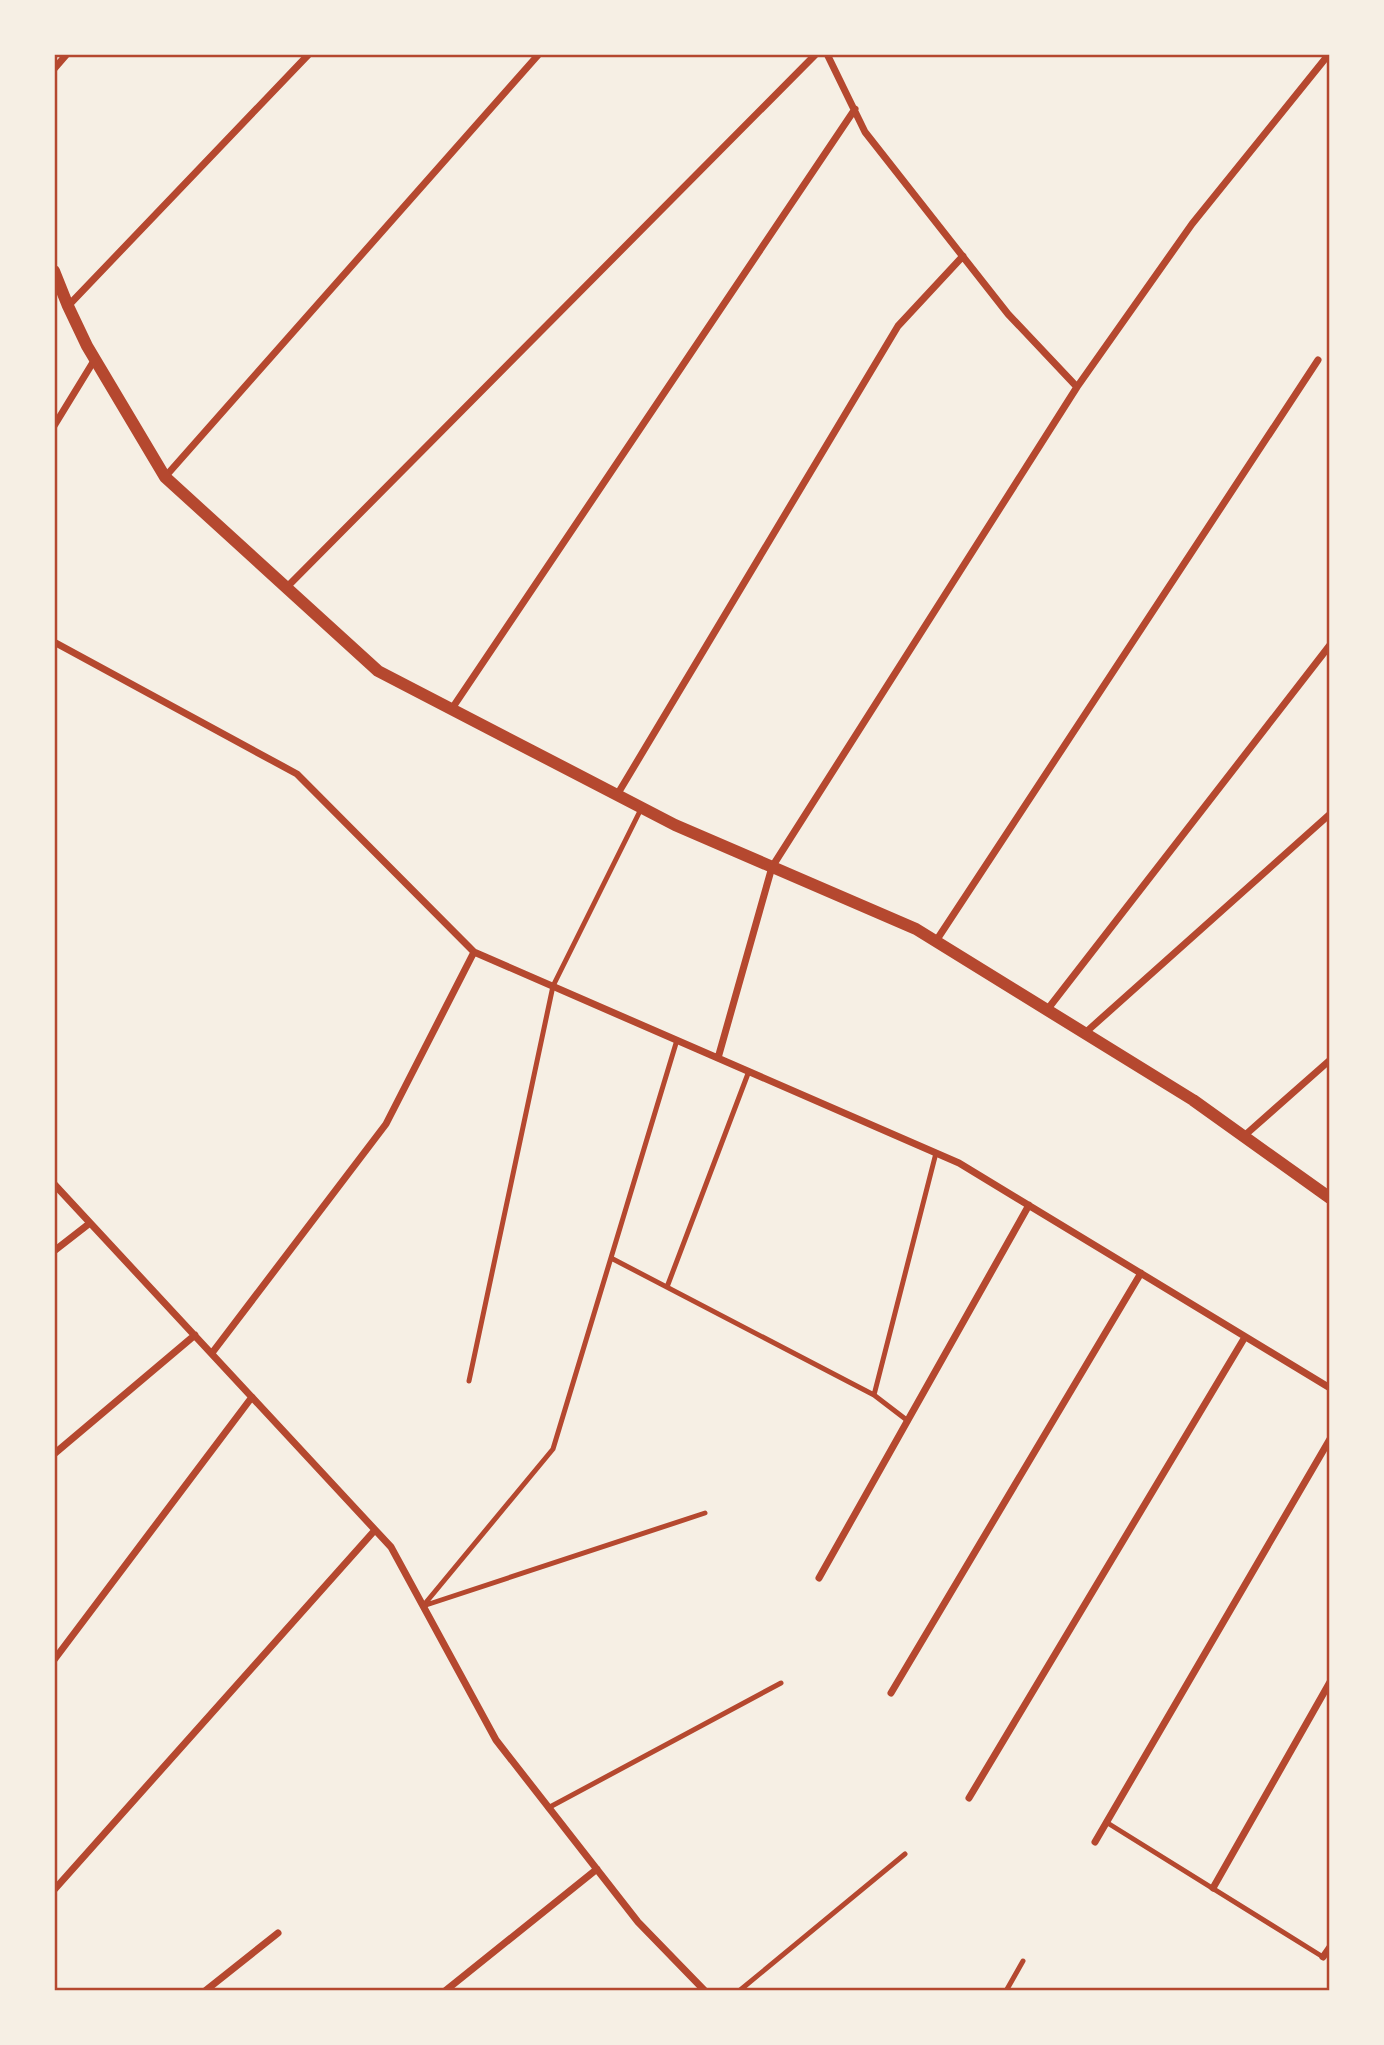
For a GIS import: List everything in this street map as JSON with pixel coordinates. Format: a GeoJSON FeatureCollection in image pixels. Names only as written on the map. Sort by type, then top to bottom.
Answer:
{"type":"FeatureCollection","features":[{"type":"Feature","properties":{"kind":"street"},"geometry":{"type":"LineString","coordinates":[[54,69],[67,54]]}},
{"type":"Feature","properties":{"kind":"street"},"geometry":{"type":"LineString","coordinates":[[68,306],[309,54]]}},
{"type":"Feature","properties":{"kind":"street"},"geometry":{"type":"LineString","coordinates":[[165,477],[539,54]]}},
{"type":"Feature","properties":{"kind":"street"},"geometry":{"type":"LineString","coordinates":[[286,588],[816,54]]}},
{"type":"Feature","properties":{"kind":"street"},"geometry":{"type":"LineString","coordinates":[[827,54],[865,132],[1008,314],[1077,387]]}},
{"type":"Feature","properties":{"kind":"street"},"geometry":{"type":"LineString","coordinates":[[718,1058],[772,867],[1077,387],[1192,225],[1329,54]]}},
{"type":"Feature","properties":{"kind":"street"},"geometry":{"type":"LineString","coordinates":[[451,710],[855,109]]}},
{"type":"Feature","properties":{"kind":"street"},"geometry":{"type":"LineString","coordinates":[[617,795],[898,326],[962,256]]}},
{"type":"Feature","properties":{"kind":"street"},"geometry":{"type":"LineString","coordinates":[[54,271],[94,359],[165,477],[378,671],[675,825],[916,929],[1193,1100],[1330,1198]]}},
{"type":"Feature","properties":{"kind":"street"},"geometry":{"type":"LineString","coordinates":[[54,426],[94,359]]}},
{"type":"Feature","properties":{"kind":"street"},"geometry":{"type":"LineString","coordinates":[[936,941],[1318,360]]}},
{"type":"Feature","properties":{"kind":"street"},"geometry":{"type":"LineString","coordinates":[[54,642],[296,774],[474,952],[959,1163],[1330,1388]]}},
{"type":"Feature","properties":{"kind":"street"},"geometry":{"type":"LineString","coordinates":[[1047,1010],[1330,645]]}},
{"type":"Feature","properties":{"kind":"street"},"geometry":{"type":"LineString","coordinates":[[1085,1033],[1330,814]]}},
{"type":"Feature","properties":{"kind":"street"},"geometry":{"type":"LineString","coordinates":[[212,1353],[386,1124],[474,952]]}},
{"type":"Feature","properties":{"kind":"street"},"geometry":{"type":"LineString","coordinates":[[1244,1136],[1330,1060]]}},
{"type":"Feature","properties":{"kind":"street"},"geometry":{"type":"LineString","coordinates":[[54,1184],[391,1547],[496,1740],[638,1922],[705,1991]]}},
{"type":"Feature","properties":{"kind":"street"},"geometry":{"type":"LineString","coordinates":[[819,1578],[1029,1205]]}},
{"type":"Feature","properties":{"kind":"street"},"geometry":{"type":"LineString","coordinates":[[54,1251],[90,1223]]}},
{"type":"Feature","properties":{"kind":"street"},"geometry":{"type":"LineString","coordinates":[[891,1693],[1141,1273]]}},
{"type":"Feature","properties":{"kind":"street"},"geometry":{"type":"LineString","coordinates":[[54,1454],[195,1335]]}},
{"type":"Feature","properties":{"kind":"street"},"geometry":{"type":"LineString","coordinates":[[969,1798],[1245,1337]]}},
{"type":"Feature","properties":{"kind":"street"},"geometry":{"type":"LineString","coordinates":[[54,1660],[252,1397]]}},
{"type":"Feature","properties":{"kind":"street"},"geometry":{"type":"LineString","coordinates":[[1095,1842],[1330,1439]]}},
{"type":"Feature","properties":{"kind":"street"},"geometry":{"type":"LineString","coordinates":[[54,1890],[375,1531]]}},
{"type":"Feature","properties":{"kind":"street"},"geometry":{"type":"LineString","coordinates":[[1213,1888],[1330,1682]]}},
{"type":"Feature","properties":{"kind":"street"},"geometry":{"type":"LineString","coordinates":[[445,1991],[597,1869]]}},
{"type":"Feature","properties":{"kind":"street"},"geometry":{"type":"LineString","coordinates":[[205,1991],[278,1933]]}},
{"type":"Feature","properties":{"kind":"street"},"geometry":{"type":"LineString","coordinates":[[1323,1957],[1330,1947]]}},
{"type":"Feature","properties":{"kind":"lane"},"geometry":{"type":"LineString","coordinates":[[469,1381],[553,986],[641,808]]}},
{"type":"Feature","properties":{"kind":"lane"},"geometry":{"type":"LineString","coordinates":[[423,1606],[553,1449],[677,1040]]}},
{"type":"Feature","properties":{"kind":"lane"},"geometry":{"type":"LineString","coordinates":[[667,1287],[749,1071]]}},
{"type":"Feature","properties":{"kind":"lane"},"geometry":{"type":"LineString","coordinates":[[874,1395],[936,1153]]}},
{"type":"Feature","properties":{"kind":"lane"},"geometry":{"type":"LineString","coordinates":[[611,1258],[874,1395],[908,1421]]}},
{"type":"Feature","properties":{"kind":"lane"},"geometry":{"type":"LineString","coordinates":[[423,1606],[705,1513]]}},
{"type":"Feature","properties":{"kind":"lane"},"geometry":{"type":"LineString","coordinates":[[548,1808],[781,1684]]}},
{"type":"Feature","properties":{"kind":"lane"},"geometry":{"type":"LineString","coordinates":[[1106,1822],[1323,1957]]}},
{"type":"Feature","properties":{"kind":"lane"},"geometry":{"type":"LineString","coordinates":[[739,1991],[905,1854]]}},
{"type":"Feature","properties":{"kind":"lane"},"geometry":{"type":"LineString","coordinates":[[1006,1991],[1023,1961]]}}]}
